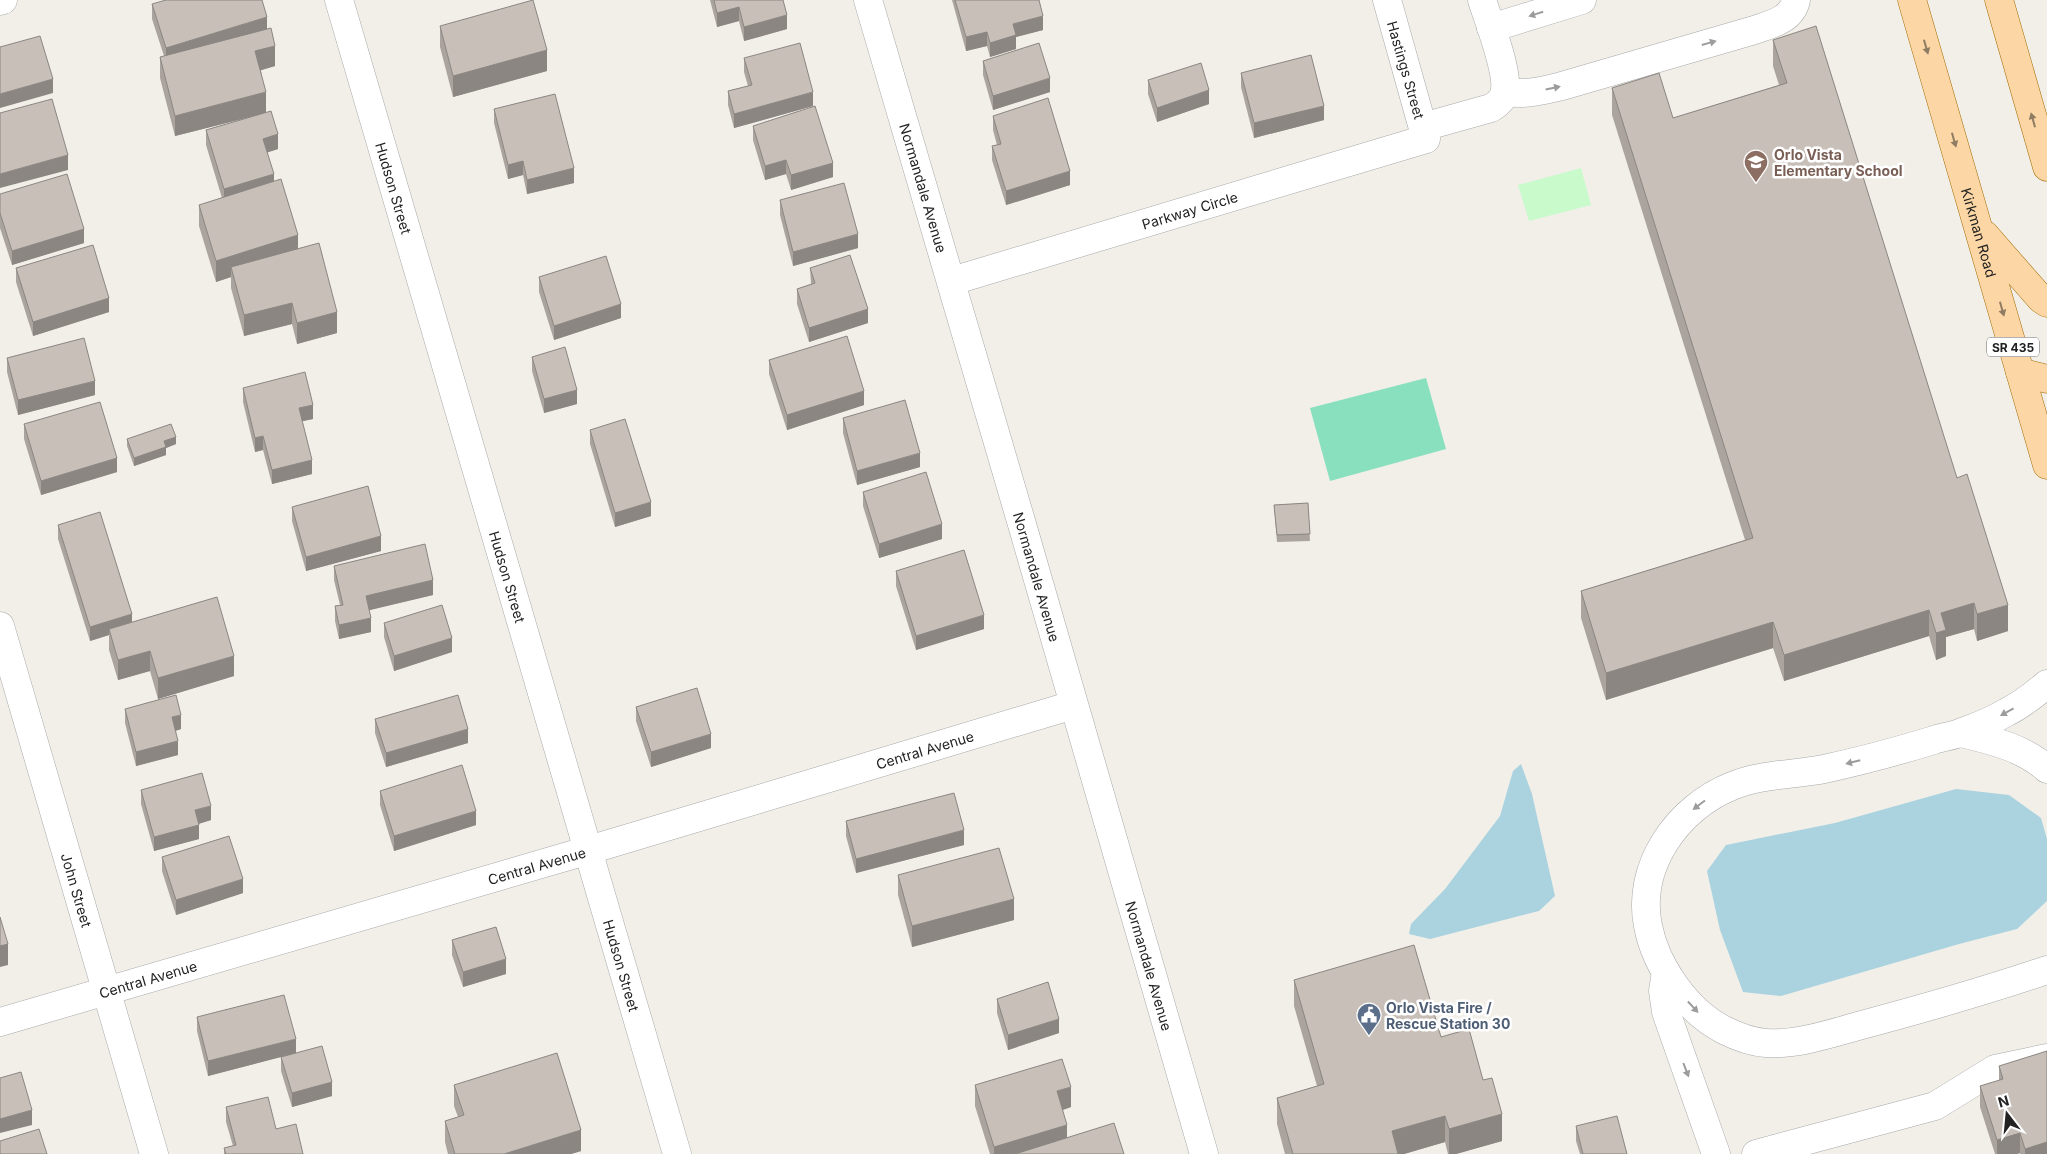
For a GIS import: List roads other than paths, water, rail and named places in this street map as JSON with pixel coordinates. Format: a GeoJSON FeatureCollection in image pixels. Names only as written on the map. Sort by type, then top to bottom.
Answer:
{"type":"FeatureCollection","features":[{"type":"Feature","properties":{"kind":"main road","name":"Kirkman Road"},"geometry":{"type":"LineString","coordinates":[[1912,0],[1980,228],[2047,465]]}},
{"type":"Feature","properties":{"kind":"main road"},"geometry":{"type":"LineString","coordinates":[[1999,0],[2047,167]]}},
{"type":"Feature","properties":{"kind":"main road"},"geometry":{"type":"LineString","coordinates":[[1980,228],[2041,299],[2047,303]]}},
{"type":"Feature","properties":{"kind":"main road"},"geometry":{"type":"LineString","coordinates":[[2020,372],[2047,379]]}},
{"type":"Feature","properties":{"kind":"street","name":"Hudson Street"},"geometry":{"type":"LineString","coordinates":[[339,0],[677,1154]]}},
{"type":"Feature","properties":{"kind":"street","name":"Normandale Avenue"},"geometry":{"type":"LineString","coordinates":[[868,0],[952,281],[1204,1154]]}},
{"type":"Feature","properties":{"kind":"street","name":"Hastings Street"},"geometry":{"type":"LineString","coordinates":[[1387,0],[1425,133]]}},
{"type":"Feature","properties":{"kind":"street"},"geometry":{"type":"LineString","coordinates":[[1482,0],[1504,71],[1505,92],[1518,94],[1532,93],[1562,86],[1775,23],[1787,16],[1795,6],[1796,0]]}},
{"type":"Feature","properties":{"kind":"street"},"geometry":{"type":"LineString","coordinates":[[1491,28],[1582,0]]}},
{"type":"Feature","properties":{"kind":"street","name":"Parkway Circle"},"geometry":{"type":"LineString","coordinates":[[952,281],[1425,133],[1491,108],[1500,102],[1505,92]]}},
{"type":"Feature","properties":{"kind":"street","name":"John Street"},"geometry":{"type":"LineString","coordinates":[[0,626],[154,1154]]}},
{"type":"Feature","properties":{"kind":"street"},"geometry":{"type":"LineString","coordinates":[[2041,968],[1905,1014],[1819,1036],[1792,1042],[1766,1043],[1744,1039],[1721,1028],[1700,1014],[1684,997],[1666,972],[1654,950],[1649,935],[1645,913],[1645,894],[1660,848],[1683,819],[1697,806],[1733,785],[1824,769],[1961,733],[2009,712],[2047,684]]}},
{"type":"Feature","properties":{"kind":"street","name":"Central Avenue"},"geometry":{"type":"LineString","coordinates":[[0,1022],[588,850],[1073,705]]}},
{"type":"Feature","properties":{"kind":"street"},"geometry":{"type":"LineString","coordinates":[[1961,733],[2014,748],[2040,762],[2047,769]]}},
{"type":"Feature","properties":{"kind":"street"},"geometry":{"type":"LineString","coordinates":[[1666,972],[1663,991],[1666,1012],[1716,1154]]}},
{"type":"Feature","properties":{"kind":"street"},"geometry":{"type":"LineString","coordinates":[[1756,1154],[1935,1106],[1995,1069],[2047,1058]]}},
{"type":"Feature","properties":{"kind":"water"},"geometry":{"type":"Polygon","coordinates":[[[1521,764],[1532,794],[1555,896],[1539,911],[1430,939],[1409,934],[1411,924],[1445,889],[1500,816],[1513,771],[1521,764]]]}},
{"type":"Feature","properties":{"kind":"water"},"geometry":{"type":"Polygon","coordinates":[[[1956,789],[2009,795],[2041,818],[2047,839],[2047,901],[2017,929],[1781,996],[1743,992],[1720,930],[1707,871],[1726,845],[1835,823],[1956,789]]]}},
{"type":"Feature","properties":{"kind":"place","name":"Orlo Vista Elementary School"},"geometry":{"type":"Point","coordinates":[1756,183]}},
{"type":"Feature","properties":{"kind":"place","name":"Orlo Vista Fire / Rescue Station 30"},"geometry":{"type":"Point","coordinates":[1369,1036]}}]}
